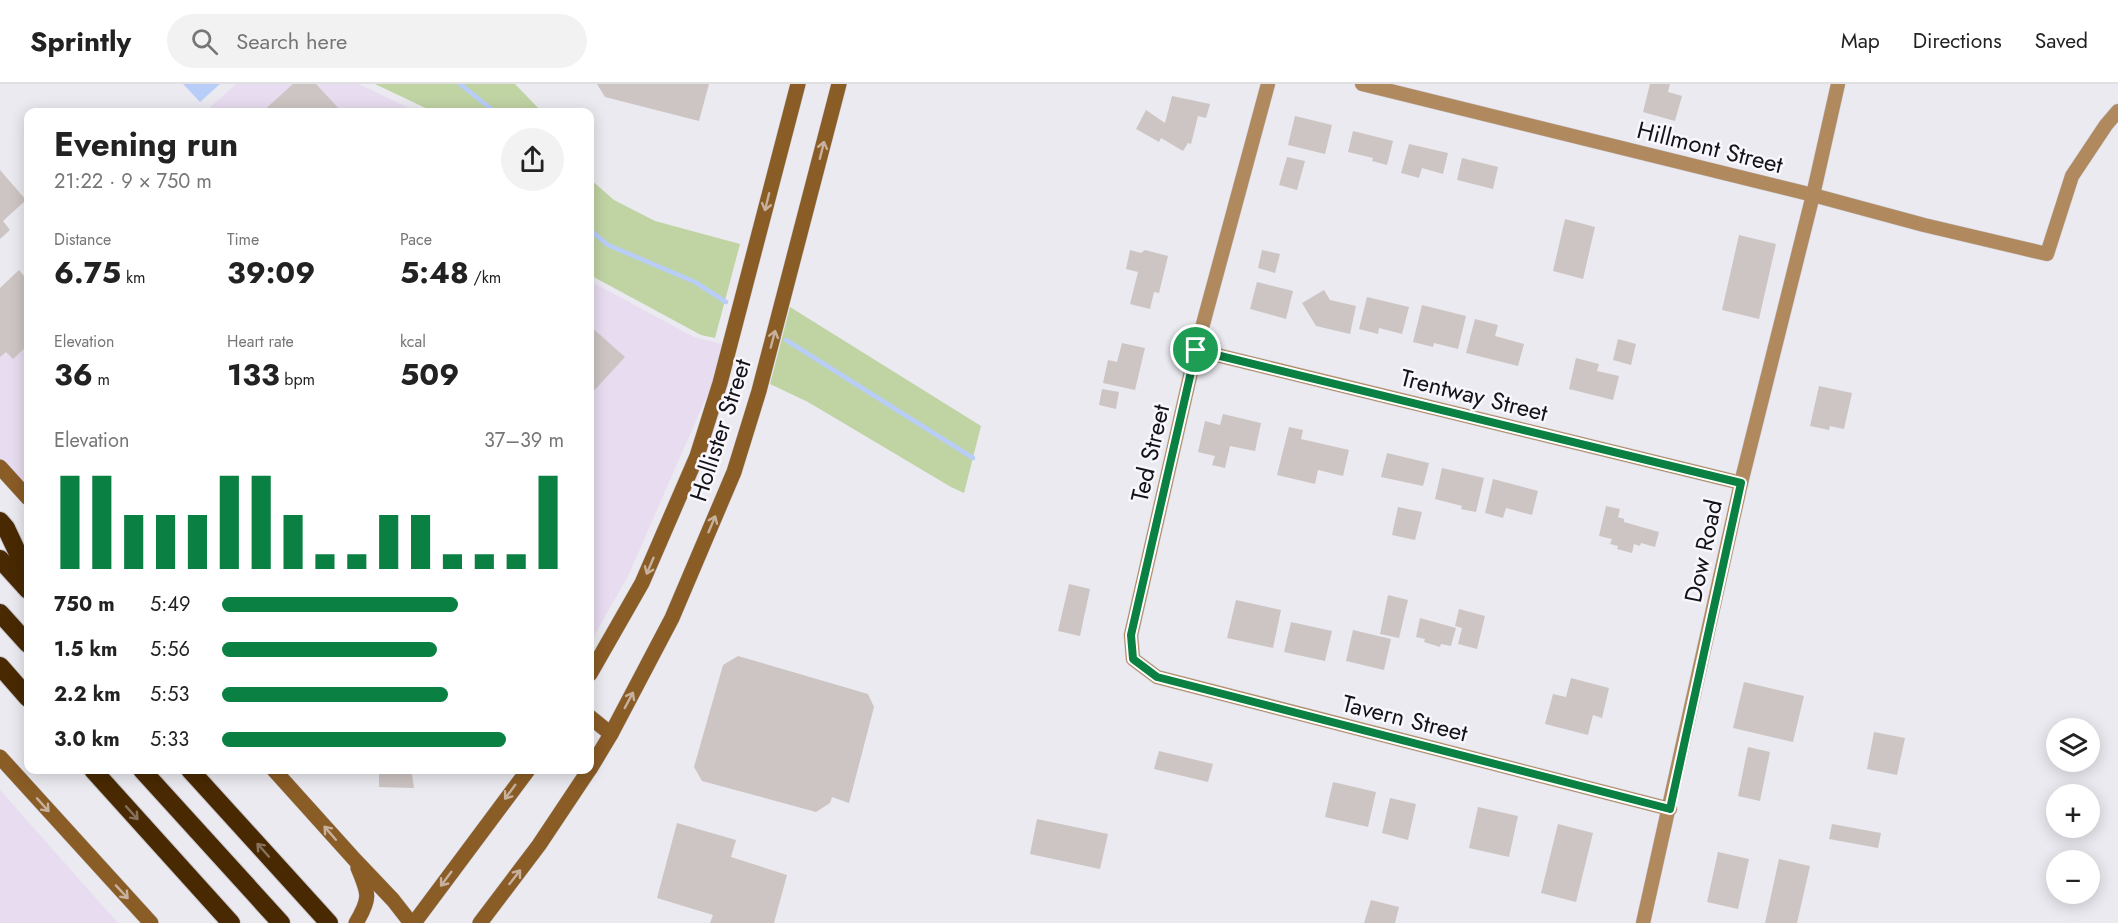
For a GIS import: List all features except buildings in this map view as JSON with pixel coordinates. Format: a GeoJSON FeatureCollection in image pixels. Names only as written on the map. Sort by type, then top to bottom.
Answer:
{"type":"FeatureCollection","features":[{"type":"Feature","properties":{"kind":"highway"},"geometry":{"type":"LineString","coordinates":[[0,521],[6,528],[24,566]]}},
{"type":"Feature","properties":{"kind":"highway"},"geometry":{"type":"LineString","coordinates":[[0,559],[24,586]]}},
{"type":"Feature","properties":{"kind":"highway"},"geometry":{"type":"LineString","coordinates":[[0,613],[24,640]]}},
{"type":"Feature","properties":{"kind":"highway"},"geometry":{"type":"LineString","coordinates":[[0,666],[24,693]]}},
{"type":"Feature","properties":{"kind":"highway"},"geometry":{"type":"LineString","coordinates":[[97,774],[231,923]]}},
{"type":"Feature","properties":{"kind":"highway"},"geometry":{"type":"LineString","coordinates":[[146,774],[280,922]]}},
{"type":"Feature","properties":{"kind":"highway"},"geometry":{"type":"LineString","coordinates":[[194,774],[329,923]]}},
{"type":"Feature","properties":{"kind":"main road","name":"Hollister Street"},"geometry":{"type":"LineString","coordinates":[[594,667],[642,583],[697,456],[720,383],[798,84]]}},
{"type":"Feature","properties":{"kind":"main road","name":"Hollister Street"},"geometry":{"type":"LineString","coordinates":[[594,761],[611,734],[672,618],[734,472],[759,391],[839,84]]}},
{"type":"Feature","properties":{"kind":"main road"},"geometry":{"type":"LineString","coordinates":[[0,467],[24,494]]}},
{"type":"Feature","properties":{"kind":"main road"},"geometry":{"type":"LineString","coordinates":[[594,720],[611,734]]}},
{"type":"Feature","properties":{"kind":"main road"},"geometry":{"type":"LineString","coordinates":[[0,757],[151,923]]}},
{"type":"Feature","properties":{"kind":"main road"},"geometry":{"type":"LineString","coordinates":[[278,774],[413,923],[525,774]]}},
{"type":"Feature","properties":{"kind":"main road","name":"Hollister Street"},"geometry":{"type":"LineString","coordinates":[[480,923],[539,845],[586,774]]}},
{"type":"Feature","properties":{"kind":"main road"},"geometry":{"type":"LineString","coordinates":[[355,860],[368,892],[366,907],[356,923]]}},
{"type":"Feature","properties":{"kind":"street","name":"Ted Street"},"geometry":{"type":"LineString","coordinates":[[1133,659],[1131,635],[1196,350],[1268,84]]}},
{"type":"Feature","properties":{"kind":"street","name":"Hillmont Street"},"geometry":{"type":"LineString","coordinates":[[1362,84],[2047,254],[2072,176],[2118,111]]}},
{"type":"Feature","properties":{"kind":"street","name":"Dow Road"},"geometry":{"type":"LineString","coordinates":[[1643,923],[1741,483],[1813,195],[1838,84]]}},
{"type":"Feature","properties":{"kind":"street","name":"Trentway Street"},"geometry":{"type":"LineString","coordinates":[[1196,350],[1741,483]]}},
{"type":"Feature","properties":{"kind":"street","name":"Tavern Street"},"geometry":{"type":"LineString","coordinates":[[1133,659],[1157,677],[1670,809]]}},
{"type":"Feature","properties":{"kind":"shaded area"},"geometry":{"type":"Polygon","coordinates":[[[236,84],[359,84],[409,108],[209,108],[236,84]]]}},
{"type":"Feature","properties":{"kind":"shaded area"},"geometry":{"type":"Polygon","coordinates":[[[594,283],[694,337],[722,344],[712,384],[628,576],[594,636],[594,283]]]}},
{"type":"Feature","properties":{"kind":"shaded area"},"geometry":{"type":"Polygon","coordinates":[[[24,290],[24,486],[0,459],[0,315],[24,290]]]}},
{"type":"Feature","properties":{"kind":"shaded area"},"geometry":{"type":"Polygon","coordinates":[[[0,790],[118,923],[0,923],[0,790]]]}},
{"type":"Feature","properties":{"kind":"green space"},"geometry":{"type":"Polygon","coordinates":[[[375,84],[515,84],[538,108],[426,108],[375,84]]]}},
{"type":"Feature","properties":{"kind":"green space"},"geometry":{"type":"Polygon","coordinates":[[[594,182],[614,200],[655,221],[740,244],[715,338],[701,335],[594,277],[594,182]]]}},
{"type":"Feature","properties":{"kind":"green space"},"geometry":{"type":"Polygon","coordinates":[[[790,307],[981,426],[964,493],[808,402],[770,384],[790,307]]]}},
{"type":"Feature","properties":{"kind":"water"},"geometry":{"type":"Polygon","coordinates":[[[183,84],[220,84],[200,102],[183,84]]]}},
{"type":"Feature","properties":{"kind":"waterway"},"geometry":{"type":"LineString","coordinates":[[460,84],[490,108]]}},
{"type":"Feature","properties":{"kind":"waterway"},"geometry":{"type":"LineString","coordinates":[[594,233],[608,245],[695,282],[726,302]]}},
{"type":"Feature","properties":{"kind":"waterway"},"geometry":{"type":"LineString","coordinates":[[786,340],[973,458]]}},
{"type":"Feature","properties":{"kind":"route"},"geometry":{"type":"LineString","coordinates":[[1196,350],[1741,483],[1670,809],[1157,677],[1133,659],[1131,635],[1196,350]]}}]}
